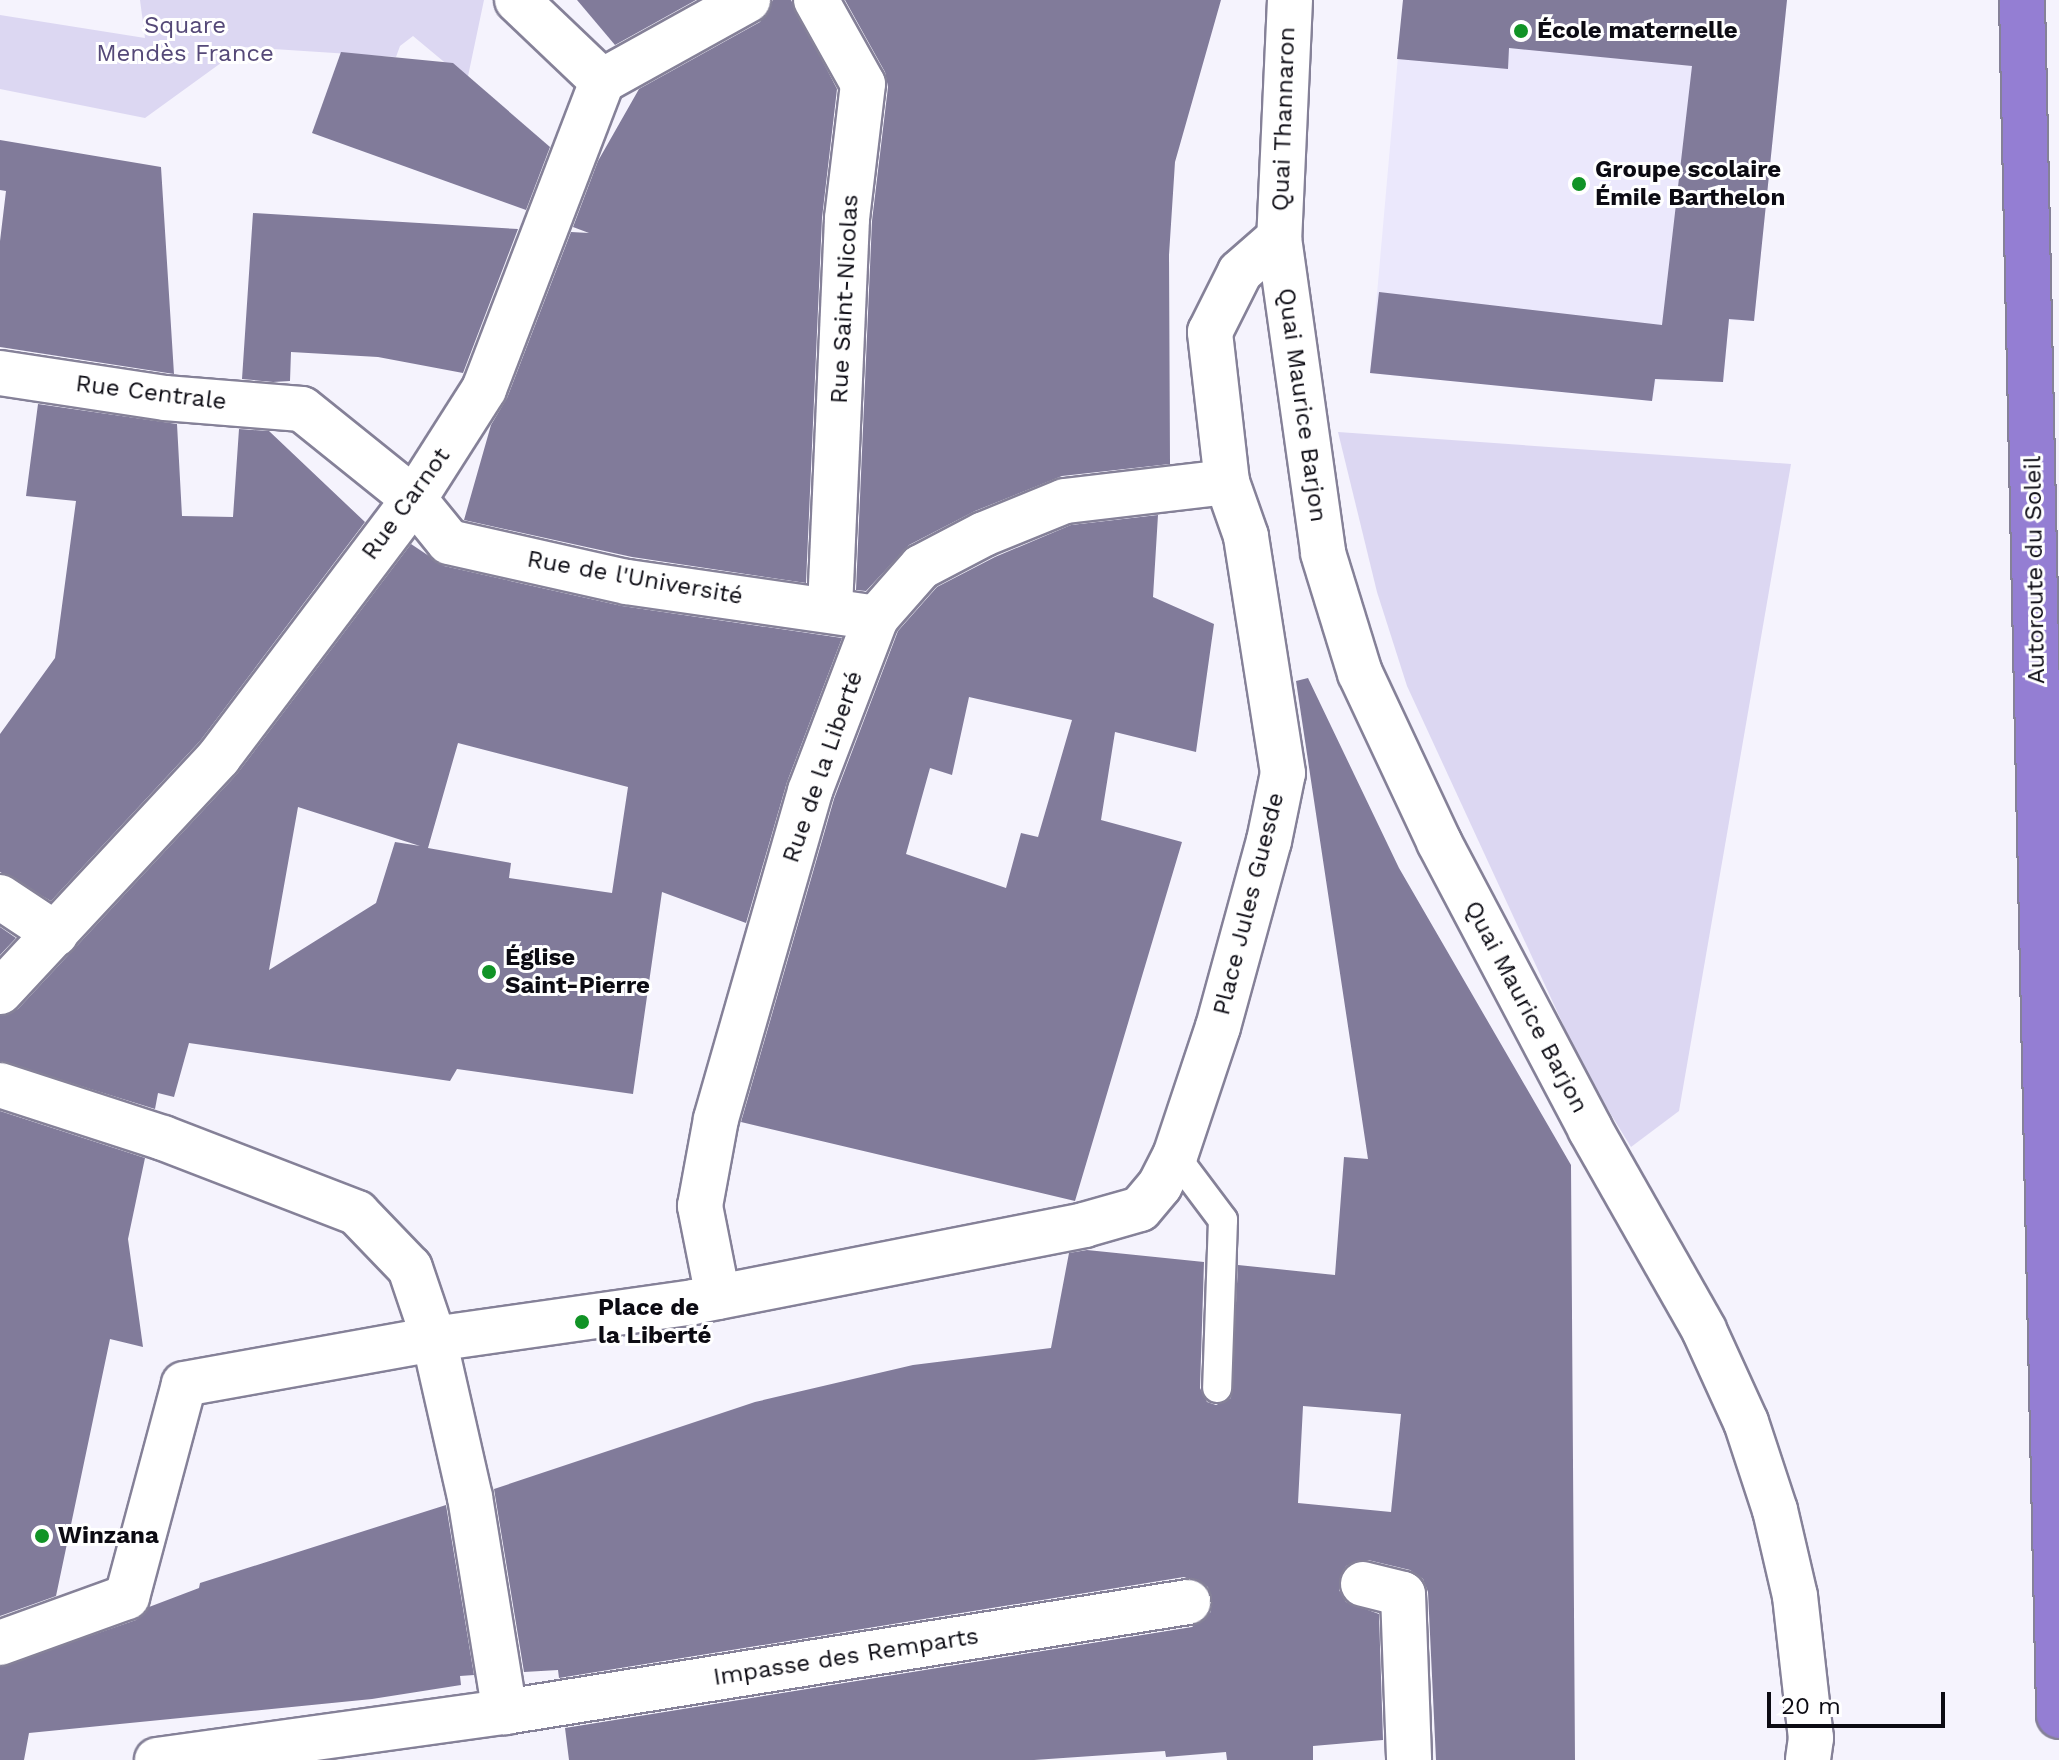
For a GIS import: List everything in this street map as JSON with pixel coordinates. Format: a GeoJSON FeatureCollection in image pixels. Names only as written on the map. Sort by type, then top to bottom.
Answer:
{"type":"FeatureCollection","features":[{"type":"Feature","properties":{"kind":"highway","name":"Autoroute du Soleil"},"geometry":{"type":"LineString","coordinates":[[2022,0],[2059,1716]]}},
{"type":"Feature","properties":{"kind":"street"},"geometry":{"type":"LineString","coordinates":[[517,0],[602,81],[748,0]]}},
{"type":"Feature","properties":{"kind":"street","name":"Rue Saint-Nicolas"},"geometry":{"type":"LineString","coordinates":[[816,0],[863,84],[847,219],[830,610]]}},
{"type":"Feature","properties":{"kind":"street","name":"Quai Thannaron"},"geometry":{"type":"LineString","coordinates":[[1279,238],[1290,0]]}},
{"type":"Feature","properties":{"kind":"street","name":"Rue Carnot"},"geometry":{"type":"LineString","coordinates":[[0,992],[219,757],[414,499],[484,389],[602,81]]}},
{"type":"Feature","properties":{"kind":"street","name":"Place Jules Guesde"},"geometry":{"type":"LineString","coordinates":[[718,1297],[1084,1225],[1140,1209],[1160,1185],[1175,1156],[1218,1027],[1269,841],[1283,773],[1246,536],[1227,482],[1210,332],[1240,272],[1279,238]]}},
{"type":"Feature","properties":{"kind":"street","name":"Quai Maurice Barjon"},"geometry":{"type":"LineString","coordinates":[[1279,238],[1323,553],[1360,673],[1439,842],[1590,1129],[1704,1330],[1746,1422],[1775,1510],[1795,1596],[1811,1738],[1808,1760]]}},
{"type":"Feature","properties":{"kind":"street","name":"Rue Centrale"},"geometry":{"type":"LineString","coordinates":[[0,373],[165,398],[302,409]]}},
{"type":"Feature","properties":{"kind":"street","name":"Rue de l'Université"},"geometry":{"type":"LineString","coordinates":[[302,409],[414,499],[449,542],[627,582],[876,618]]}},
{"type":"Feature","properties":{"kind":"street","name":"Rue de la Liberté"},"geometry":{"type":"LineString","coordinates":[[718,1297],[700,1206],[716,1119],[810,791],[876,618],[921,567],[984,534],[1065,501],[1227,482]]}},
{"type":"Feature","properties":{"kind":"street"},"geometry":{"type":"LineString","coordinates":[[0,897],[56,934]]}},
{"type":"Feature","properties":{"kind":"street"},"geometry":{"type":"LineString","coordinates":[[0,1085],[163,1138],[357,1213],[410,1268],[434,1339],[470,1497],[505,1712]]}},
{"type":"Feature","properties":{"kind":"street"},"geometry":{"type":"LineString","coordinates":[[0,1643],[127,1597],[184,1384],[434,1339],[718,1297]]}},
{"type":"Feature","properties":{"kind":"street"},"geometry":{"type":"LineString","coordinates":[[1363,1584],[1403,1594],[1409,1760]]}},
{"type":"Feature","properties":{"kind":"street","name":"Impasse des Remparts"},"geometry":{"type":"LineString","coordinates":[[157,1760],[505,1712],[1188,1602]]}},
{"type":"Feature","properties":{"kind":"lane"},"geometry":{"type":"LineString","coordinates":[[1175,1156],[1223,1220],[1217,1388]]}},
{"type":"Feature","properties":{"kind":"shaded area","name":"Groupe scolaire Émile Barthelon"},"geometry":{"type":"Polygon","coordinates":[[[1403,0],[1787,0],[1754,321],[1729,320],[1723,382],[1656,379],[1652,401],[1370,373],[1403,0]]]}},
{"type":"Feature","properties":{"kind":"green space","name":"Square Mendès France"},"geometry":{"type":"Polygon","coordinates":[[[140,0],[484,0],[467,81],[413,36],[400,46],[396,57],[243,47],[145,118],[0,89],[0,15],[145,38],[140,0]]]}},
{"type":"Feature","properties":{"kind":"green space"},"geometry":{"type":"Polygon","coordinates":[[[1338,432],[1791,464],[1679,1111],[1631,1147],[1586,1074],[1407,686],[1377,592],[1338,432]]]}},
{"type":"Feature","properties":{"kind":"building"},"geometry":{"type":"Polygon","coordinates":[[[577,0],[696,0],[615,45],[577,0]]]}},
{"type":"Feature","properties":{"kind":"building"},"geometry":{"type":"Polygon","coordinates":[[[773,0],[791,0],[837,89],[822,218],[806,583],[632,557],[464,520],[491,425],[507,398],[571,232],[589,233],[573,227],[598,161],[639,89],[760,22],[773,0]]]}},
{"type":"Feature","properties":{"kind":"building"},"geometry":{"type":"Polygon","coordinates":[[[845,0],[1221,0],[1175,162],[1169,255],[1170,464],[1062,476],[975,511],[909,545],[866,591],[856,590],[872,221],[888,87],[885,72],[845,0]]]}},
{"type":"Feature","properties":{"kind":"building"},"geometry":{"type":"Polygon","coordinates":[[[1403,0],[1787,0],[1754,321],[1729,319],[1723,382],[1655,379],[1652,401],[1370,373],[1379,292],[1662,325],[1692,66],[1509,48],[1508,69],[1397,59],[1403,0]]]}},
{"type":"Feature","properties":{"kind":"building"},"geometry":{"type":"Polygon","coordinates":[[[341,52],[453,63],[550,147],[526,210],[312,133],[341,52]]]}},
{"type":"Feature","properties":{"kind":"building"},"geometry":{"type":"Polygon","coordinates":[[[0,140],[161,167],[174,374],[0,347],[0,241],[6,191],[0,190],[0,140]]]}},
{"type":"Feature","properties":{"kind":"building"},"geometry":{"type":"Polygon","coordinates":[[[253,213],[518,229],[463,373],[378,357],[291,352],[290,381],[273,382],[242,379],[253,213]]]}},
{"type":"Feature","properties":{"kind":"building"},"geometry":{"type":"Polygon","coordinates":[[[38,404],[177,424],[182,516],[233,517],[239,429],[269,431],[365,522],[200,741],[51,901],[0,872],[0,734],[55,658],[76,501],[26,496],[38,404]]]}},
{"type":"Feature","properties":{"kind":"building"},"geometry":{"type":"Polygon","coordinates":[[[1158,515],[1153,597],[1214,624],[1196,752],[1115,732],[1101,820],[1182,842],[1075,1201],[741,1122],[834,799],[898,631],[937,587],[995,557],[1071,525],[1158,515]],[[969,697],[952,775],[930,768],[906,854],[1006,888],[1021,833],[1038,837],[1072,720],[969,697]]]}},
{"type":"Feature","properties":{"kind":"building"},"geometry":{"type":"Polygon","coordinates":[[[411,544],[444,566],[622,606],[842,638],[787,782],[746,923],[662,892],[633,1094],[457,1069],[450,1081],[189,1043],[174,1097],[158,1093],[155,1109],[0,1061],[0,1016],[18,1009],[237,774],[411,544]],[[458,743],[428,848],[511,863],[509,878],[612,893],[628,787],[458,743]],[[298,807],[269,970],[376,903],[395,842],[420,846],[298,807]]]}},
{"type":"Feature","properties":{"kind":"building"},"geometry":{"type":"Polygon","coordinates":[[[1308,678],[1399,868],[1571,1165],[1575,1760],[1436,1760],[1428,1592],[1423,1579],[1410,1570],[1368,1560],[1346,1566],[1339,1590],[1346,1602],[1379,1614],[1383,1740],[1313,1746],[1313,1760],[1227,1760],[1226,1752],[1166,1757],[1165,1751],[1034,1760],[569,1760],[565,1728],[1192,1627],[1211,1612],[1208,1587],[1184,1577],[559,1678],[558,1670],[524,1672],[494,1489],[755,1402],[913,1365],[1051,1348],[1069,1253],[1087,1250],[1204,1262],[1200,1388],[1207,1402],[1216,1405],[1231,1398],[1238,1265],[1335,1275],[1344,1157],[1368,1159],[1296,681],[1308,678]],[[1303,1406],[1298,1503],[1391,1512],[1401,1414],[1303,1406]]]}},
{"type":"Feature","properties":{"kind":"building"},"geometry":{"type":"Polygon","coordinates":[[[0,927],[16,938],[0,955],[0,927]]]}},
{"type":"Feature","properties":{"kind":"building"},"geometry":{"type":"Polygon","coordinates":[[[0,1111],[145,1158],[128,1239],[143,1347],[110,1339],[56,1596],[0,1616],[0,1111]]]}},
{"type":"Feature","properties":{"kind":"building"},"geometry":{"type":"Polygon","coordinates":[[[446,1505],[474,1675],[460,1676],[461,1685],[372,1699],[29,1733],[24,1760],[0,1760],[0,1667],[136,1620],[149,1607],[199,1588],[200,1583],[446,1505]]]}},
{"type":"Feature","properties":{"kind":"place","name":"École maternelle"},"geometry":{"type":"Point","coordinates":[1521,31]}},
{"type":"Feature","properties":{"kind":"place","name":"Groupe scolaire Émile Barthelon"},"geometry":{"type":"Point","coordinates":[1579,184]}},
{"type":"Feature","properties":{"kind":"place","name":"Église Saint-Pierre"},"geometry":{"type":"Point","coordinates":[489,972]}},
{"type":"Feature","properties":{"kind":"place","name":"Place de la Liberté"},"geometry":{"type":"Point","coordinates":[582,1322]}},
{"type":"Feature","properties":{"kind":"place","name":"Winzana"},"geometry":{"type":"Point","coordinates":[42,1536]}}]}
